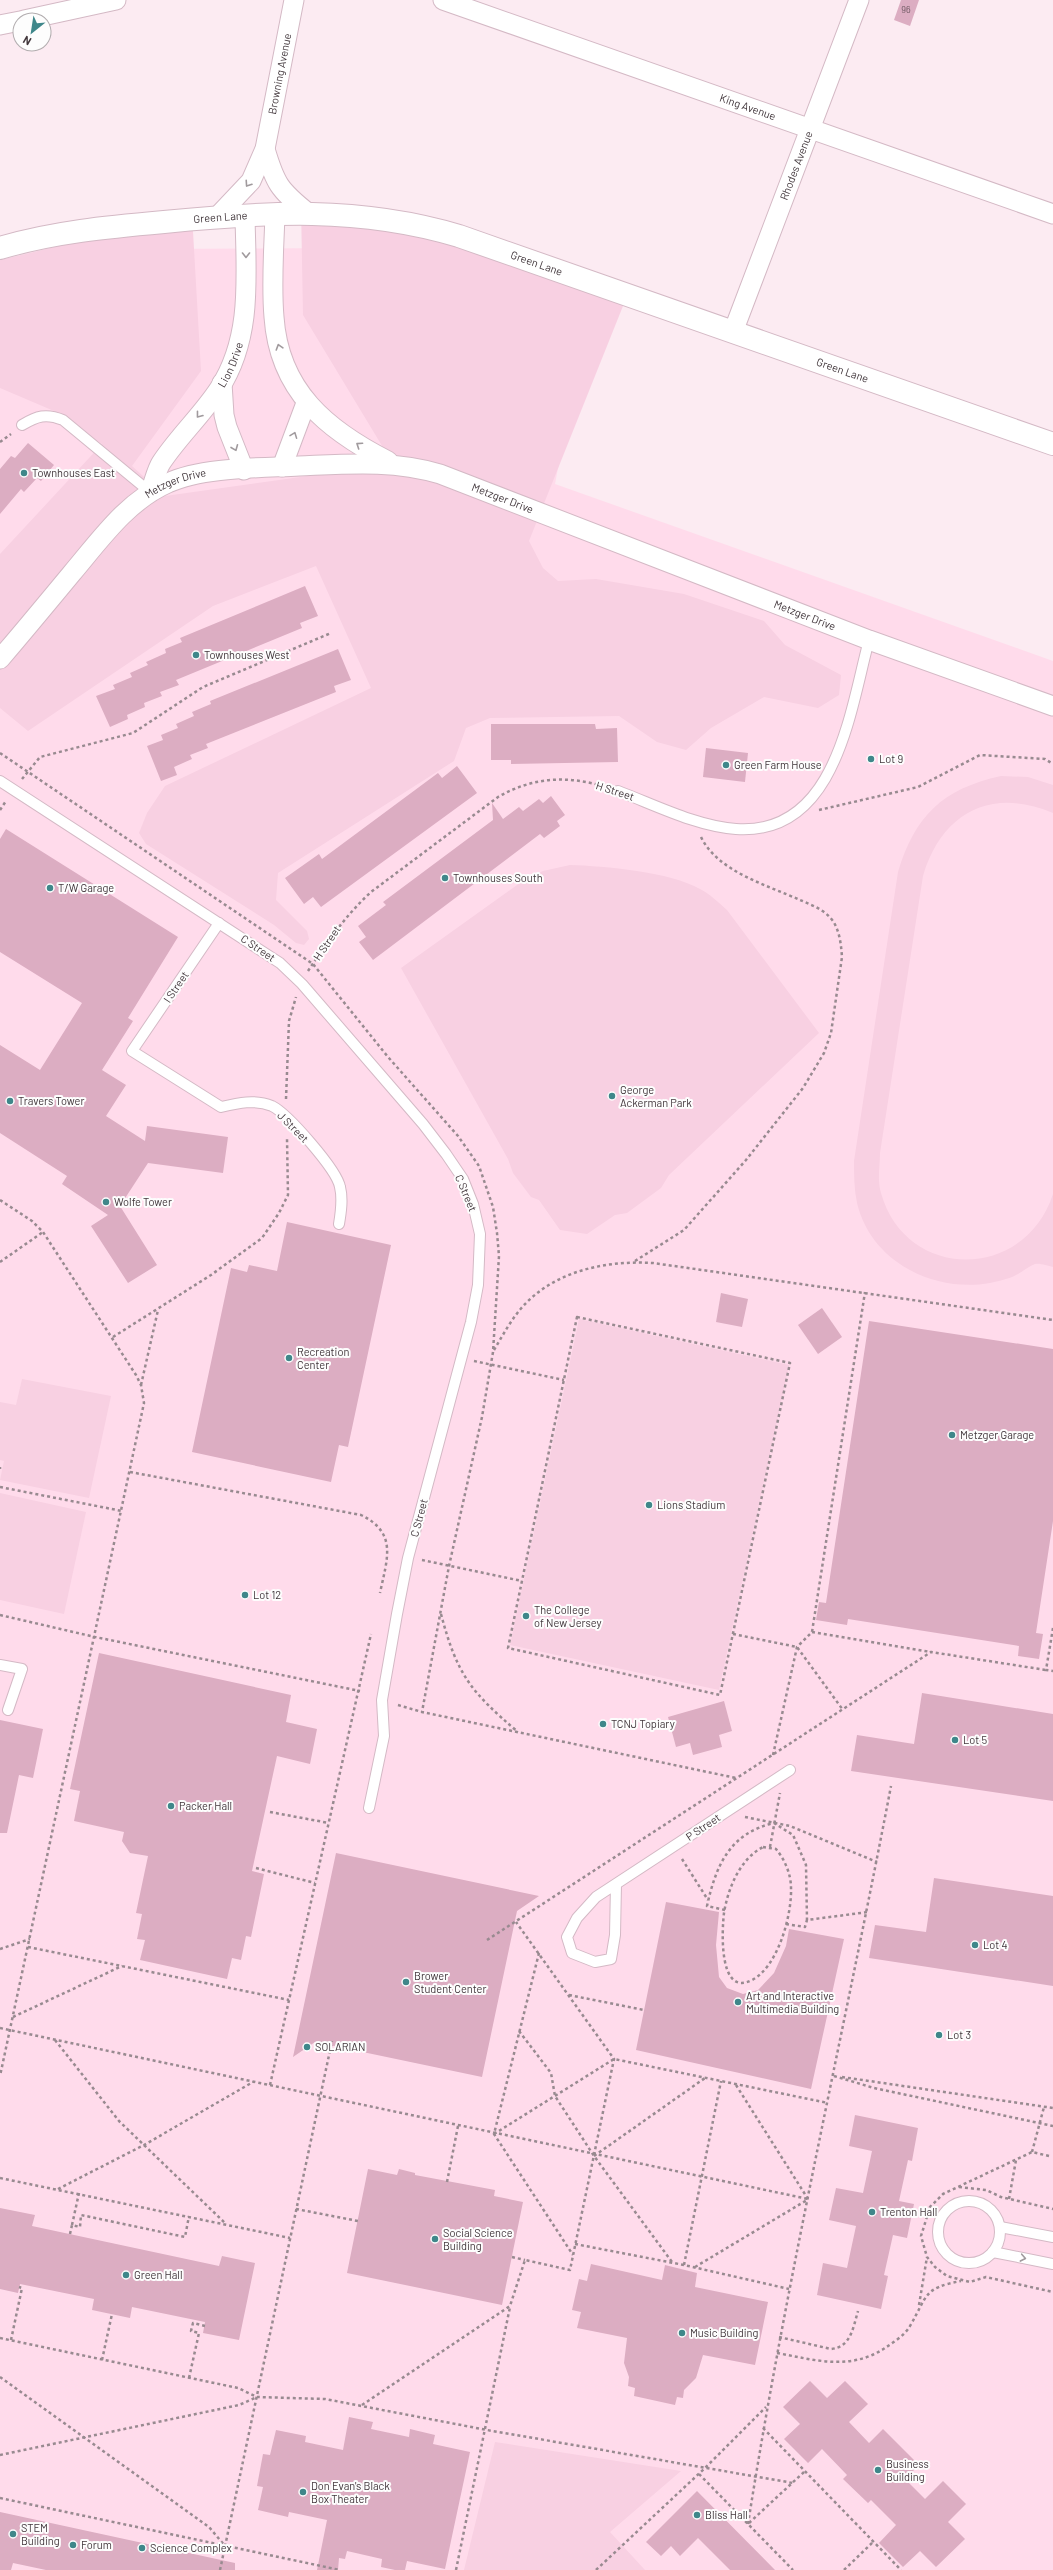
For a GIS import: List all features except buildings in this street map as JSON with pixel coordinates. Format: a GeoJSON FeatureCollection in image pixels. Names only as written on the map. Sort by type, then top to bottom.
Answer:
{"type":"FeatureCollection","features":[{"type":"Feature","properties":{"kind":"street"},"geometry":{"type":"LineString","coordinates":[[52,14],[116,0]]}},
{"type":"Feature","properties":{"kind":"street","name":"Browning Avenue"},"geometry":{"type":"LineString","coordinates":[[218,217],[251,181],[265,149],[294,0]]}},
{"type":"Feature","properties":{"kind":"street","name":"King Avenue"},"geometry":{"type":"LineString","coordinates":[[443,0],[1053,214]]}},
{"type":"Feature","properties":{"kind":"street","name":"Rhodes Avenue"},"geometry":{"type":"LineString","coordinates":[[733,332],[859,0]]}},
{"type":"Feature","properties":{"kind":"street"},"geometry":{"type":"LineString","coordinates":[[0,25],[12,23]]}},
{"type":"Feature","properties":{"kind":"street"},"geometry":{"type":"LineString","coordinates":[[265,149],[279,188],[308,213]]}},
{"type":"Feature","properties":{"kind":"street","name":"Green Lane"},"geometry":{"type":"LineString","coordinates":[[0,248],[74,230],[218,217],[308,213],[365,216],[422,225],[1053,444]]}},
{"type":"Feature","properties":{"kind":"street"},"geometry":{"type":"LineString","coordinates":[[275,214],[274,317],[277,341],[284,362],[306,403],[331,426],[367,450],[393,464]]}},
{"type":"Feature","properties":{"kind":"street","name":"Lion Drive"},"geometry":{"type":"LineString","coordinates":[[150,492],[160,464],[222,383],[234,360],[242,333],[246,304],[246,216]]}},
{"type":"Feature","properties":{"kind":"street"},"geometry":{"type":"LineString","coordinates":[[222,383],[224,415],[227,427],[244,470]]}},
{"type":"Feature","properties":{"kind":"street"},"geometry":{"type":"LineString","coordinates":[[282,467],[306,403]]}},
{"type":"Feature","properties":{"kind":"street","name":"Metzger Drive"},"geometry":{"type":"LineString","coordinates":[[0,659],[107,530],[132,505],[150,492],[188,476],[282,467],[393,464],[440,474],[869,640],[1053,706]]}},
{"type":"Feature","properties":{"kind":"lane"},"geometry":{"type":"LineString","coordinates":[[22,425],[35,417],[49,414],[63,420],[150,492]]}},
{"type":"Feature","properties":{"kind":"lane","name":"H Street"},"geometry":{"type":"LineString","coordinates":[[618,791],[692,818],[735,829],[757,828],[778,822],[797,812],[824,784],[839,750],[869,640]]}},
{"type":"Feature","properties":{"kind":"lane","name":"C Street"},"geometry":{"type":"LineString","coordinates":[[0,782],[219,922],[280,963],[302,984],[423,1124],[463,1179],[473,1204],[480,1234],[481,1259],[478,1285],[461,1357],[408,1558],[382,1700],[384,1736],[369,1808]]}},
{"type":"Feature","properties":{"kind":"lane","name":"I Street"},"geometry":{"type":"LineString","coordinates":[[132,1051],[219,922]]}},
{"type":"Feature","properties":{"kind":"lane","name":"J Street"},"geometry":{"type":"LineString","coordinates":[[132,1051],[221,1107],[247,1101],[272,1106],[286,1117],[331,1166],[340,1187],[339,1224]]}},
{"type":"Feature","properties":{"kind":"lane"},"geometry":{"type":"LineString","coordinates":[[0,1665],[22,1669],[8,1710]]}},
{"type":"Feature","properties":{"kind":"lane","name":"P Street"},"geometry":{"type":"LineString","coordinates":[[616,1884],[615,1935],[611,1959],[595,1962],[572,1953],[567,1938],[577,1918],[596,1897],[790,1770]]}},
{"type":"Feature","properties":{"kind":"lane"},"geometry":{"type":"LineString","coordinates":[[974,2201],[991,2210],[1000,2228],[998,2245],[993,2252],[985,2258],[966,2263],[948,2255],[939,2238],[941,2218],[955,2204],[974,2201]]}},
{"type":"Feature","properties":{"kind":"lane"},"geometry":{"type":"LineString","coordinates":[[1000,2228],[1053,2237]]}},
{"type":"Feature","properties":{"kind":"lane"},"geometry":{"type":"LineString","coordinates":[[993,2252],[1053,2264]]}},
{"type":"Feature","properties":{"kind":"path"},"geometry":{"type":"LineString","coordinates":[[22,780],[40,757],[133,733],[202,687],[331,633]]}},
{"type":"Feature","properties":{"kind":"path"},"geometry":{"type":"LineString","coordinates":[[0,753],[313,964],[388,1057],[458,1136],[479,1166],[493,1207],[499,1256],[493,1352],[449,1566],[422,1712]]}},
{"type":"Feature","properties":{"kind":"path"},"geometry":{"type":"LineString","coordinates":[[797,812],[819,810],[918,787],[980,755],[1045,759],[1053,764]]}},
{"type":"Feature","properties":{"kind":"path","name":"H Street"},"geometry":{"type":"LineString","coordinates":[[308,971],[339,926],[371,892],[498,797],[514,788],[530,783],[562,778],[618,791]]}},
{"type":"Feature","properties":{"kind":"path"},"geometry":{"type":"LineString","coordinates":[[0,810],[8,799]]}},
{"type":"Feature","properties":{"kind":"path"},"geometry":{"type":"LineString","coordinates":[[635,1262],[684,1230],[746,1160],[803,1088],[824,1053],[831,1033],[842,957],[838,933],[827,915],[818,908],[729,867],[715,856],[702,840],[692,818]]}},
{"type":"Feature","properties":{"kind":"path"},"geometry":{"type":"LineString","coordinates":[[113,1337],[211,1275],[262,1238],[279,1213],[288,1195],[286,1117],[289,1021],[296,997]]}},
{"type":"Feature","properties":{"kind":"path"},"geometry":{"type":"LineString","coordinates":[[0,1200],[32,1221],[43,1232],[113,1337],[141,1386],[144,1403],[0,2076]]}},
{"type":"Feature","properties":{"kind":"path"},"geometry":{"type":"LineString","coordinates":[[0,1262],[43,1232]]}},
{"type":"Feature","properties":{"kind":"path"},"geometry":{"type":"LineString","coordinates":[[493,1352],[513,1318],[530,1299],[546,1287],[581,1270],[617,1262],[635,1262],[865,1292],[1053,1320]]}},
{"type":"Feature","properties":{"kind":"path"},"geometry":{"type":"LineString","coordinates":[[773,1756],[797,1647],[812,1632],[865,1292]]}},
{"type":"Feature","properties":{"kind":"path"},"geometry":{"type":"LineString","coordinates":[[141,1386],[158,1309]]}},
{"type":"Feature","properties":{"kind":"path"},"geometry":{"type":"LineString","coordinates":[[577,1317],[790,1363],[720,1695],[508,1648],[522,1581],[577,1317]]}},
{"type":"Feature","properties":{"kind":"path"},"geometry":{"type":"LineString","coordinates":[[461,1357],[490,1366],[564,1380]]}},
{"type":"Feature","properties":{"kind":"path"},"geometry":{"type":"LineString","coordinates":[[130,1472],[361,1515],[373,1521],[383,1532],[387,1542],[388,1553],[380,1593]]}},
{"type":"Feature","properties":{"kind":"path"},"geometry":{"type":"LineString","coordinates":[[0,1487],[122,1511]]}},
{"type":"Feature","properties":{"kind":"path"},"geometry":{"type":"LineString","coordinates":[[422,1560],[522,1581]]}},
{"type":"Feature","properties":{"kind":"path"},"geometry":{"type":"LineString","coordinates":[[440,1612],[456,1663],[470,1686],[490,1708],[519,1733]]}},
{"type":"Feature","properties":{"kind":"path"},"geometry":{"type":"LineString","coordinates":[[0,1615],[95,1637],[360,1691]]}},
{"type":"Feature","properties":{"kind":"path"},"geometry":{"type":"LineString","coordinates":[[1053,1628],[1046,1670],[1053,1671]]}},
{"type":"Feature","properties":{"kind":"path"},"geometry":{"type":"LineString","coordinates":[[812,1632],[931,1652]]}},
{"type":"Feature","properties":{"kind":"path"},"geometry":{"type":"LineString","coordinates":[[270,2086],[315,1883],[360,1691],[371,1634]]}},
{"type":"Feature","properties":{"kind":"path"},"geometry":{"type":"LineString","coordinates":[[733,1634],[797,1647],[843,1710]]}},
{"type":"Feature","properties":{"kind":"path"},"geometry":{"type":"LineString","coordinates":[[398,1705],[422,1712],[519,1733],[736,1778]]}},
{"type":"Feature","properties":{"kind":"path"},"geometry":{"type":"LineString","coordinates":[[748,2524],[776,2352],[868,1912],[891,1786]]}},
{"type":"Feature","properties":{"kind":"path"},"geometry":{"type":"LineString","coordinates":[[770,1847],[780,1793]]}},
{"type":"Feature","properties":{"kind":"path"},"geometry":{"type":"LineString","coordinates":[[270,1812],[329,1823]]}},
{"type":"Feature","properties":{"kind":"path"},"geometry":{"type":"LineString","coordinates":[[725,1813],[790,1826],[876,1862]]}},
{"type":"Feature","properties":{"kind":"path"},"geometry":{"type":"LineString","coordinates":[[725,1910],[707,1906],[715,1875],[731,1846],[755,1828],[774,1823],[793,1835],[806,1865],[807,1920],[805,1927],[786,1924]]}},
{"type":"Feature","properties":{"kind":"path"},"geometry":{"type":"LineString","coordinates":[[770,1847],[780,1854],[789,1875],[791,1898],[786,1924],[780,1943],[767,1967],[752,1980],[746,1983],[738,1982],[726,1969],[724,1959],[722,1933],[725,1910],[730,1892],[744,1863],[757,1850],[770,1847]]}},
{"type":"Feature","properties":{"kind":"path"},"geometry":{"type":"LineString","coordinates":[[682,1859],[708,1901]]}},
{"type":"Feature","properties":{"kind":"path"},"geometry":{"type":"LineString","coordinates":[[256,1868],[315,1883]]}},
{"type":"Feature","properties":{"kind":"path"},"geometry":{"type":"LineString","coordinates":[[807,1920],[868,1912]]}},
{"type":"Feature","properties":{"kind":"path"},"geometry":{"type":"LineString","coordinates":[[516,1922],[614,2059],[828,2103]]}},
{"type":"Feature","properties":{"kind":"path"},"geometry":{"type":"LineString","coordinates":[[0,1949],[30,1939]]}},
{"type":"Feature","properties":{"kind":"path"},"geometry":{"type":"LineString","coordinates":[[28,1946],[289,2000]]}},
{"type":"Feature","properties":{"kind":"path"},"geometry":{"type":"LineString","coordinates":[[539,1953],[494,2134],[573,2255]]}},
{"type":"Feature","properties":{"kind":"path"},"geometry":{"type":"LineString","coordinates":[[13,2017],[123,1966]]}},
{"type":"Feature","properties":{"kind":"path"},"geometry":{"type":"LineString","coordinates":[[569,1995],[644,2010]]}},
{"type":"Feature","properties":{"kind":"path"},"geometry":{"type":"LineString","coordinates":[[0,2028],[594,2156],[808,2199]]}},
{"type":"Feature","properties":{"kind":"path"},"geometry":{"type":"LineString","coordinates":[[519,2031],[551,2073],[555,2096],[594,2156],[672,2262]]}},
{"type":"Feature","properties":{"kind":"path"},"geometry":{"type":"LineString","coordinates":[[54,2040],[119,2120],[225,2224]]}},
{"type":"Feature","properties":{"kind":"path"},"geometry":{"type":"LineString","coordinates":[[220,2570],[332,2041]]}},
{"type":"Feature","properties":{"kind":"path"},"geometry":{"type":"LineString","coordinates":[[0,2056],[4,2060]]}},
{"type":"Feature","properties":{"kind":"path"},"geometry":{"type":"LineString","coordinates":[[494,2134],[614,2059]]}},
{"type":"Feature","properties":{"kind":"path"},"geometry":{"type":"LineString","coordinates":[[512,2257],[570,2270],[614,2059]]}},
{"type":"Feature","properties":{"kind":"path"},"geometry":{"type":"LineString","coordinates":[[834,2076],[1053,2108]]}},
{"type":"Feature","properties":{"kind":"path"},"geometry":{"type":"LineString","coordinates":[[834,2076],[874,2088],[1053,2126]]}},
{"type":"Feature","properties":{"kind":"path"},"geometry":{"type":"LineString","coordinates":[[594,2156],[705,2078]]}},
{"type":"Feature","properties":{"kind":"path"},"geometry":{"type":"LineString","coordinates":[[684,2265],[721,2081]]}},
{"type":"Feature","properties":{"kind":"path"},"geometry":{"type":"LineString","coordinates":[[58,2189],[144,2145],[253,2082]]}},
{"type":"Feature","properties":{"kind":"path"},"geometry":{"type":"LineString","coordinates":[[736,2084],[808,2199]]}},
{"type":"Feature","properties":{"kind":"path"},"geometry":{"type":"LineString","coordinates":[[1032,2152],[1041,2123],[1044,2107]]}},
{"type":"Feature","properties":{"kind":"path"},"geometry":{"type":"LineString","coordinates":[[447,2182],[458,2126]]}},
{"type":"Feature","properties":{"kind":"path"},"geometry":{"type":"LineString","coordinates":[[918,2309],[927,2258],[921,2236],[925,2218],[936,2200],[958,2187],[1032,2152],[1049,2156]]}},
{"type":"Feature","properties":{"kind":"path"},"geometry":{"type":"LineString","coordinates":[[1009,2199],[1016,2160]]}},
{"type":"Feature","properties":{"kind":"path"},"geometry":{"type":"LineString","coordinates":[[0,2178],[79,2193],[290,2238]]}},
{"type":"Feature","properties":{"kind":"path"},"geometry":{"type":"LineString","coordinates":[[958,2187],[986,2190],[1009,2199],[1053,2209]]}},
{"type":"Feature","properties":{"kind":"path"},"geometry":{"type":"LineString","coordinates":[[70,2234],[79,2193]]}},
{"type":"Feature","properties":{"kind":"path"},"geometry":{"type":"LineString","coordinates":[[694,2267],[808,2199]]}},
{"type":"Feature","properties":{"kind":"path"},"geometry":{"type":"LineString","coordinates":[[296,2209],[358,2221]]}},
{"type":"Feature","properties":{"kind":"path"},"geometry":{"type":"LineString","coordinates":[[72,2225],[80,2227],[81,2215],[185,2237],[189,2216]]}},
{"type":"Feature","properties":{"kind":"path"},"geometry":{"type":"LineString","coordinates":[[575,2244],[672,2262],[789,2289]]}},
{"type":"Feature","properties":{"kind":"path"},"geometry":{"type":"LineString","coordinates":[[927,2258],[935,2267],[947,2276],[961,2280],[970,2282],[986,2277],[1053,2292]]}},
{"type":"Feature","properties":{"kind":"path"},"geometry":{"type":"LineString","coordinates":[[456,2570],[486,2430],[510,2306],[525,2260]]}},
{"type":"Feature","properties":{"kind":"path"},"geometry":{"type":"LineString","coordinates":[[776,2352],[835,2363],[864,2360],[894,2342],[909,2327],[929,2292],[939,2285],[961,2280]]}},
{"type":"Feature","properties":{"kind":"path"},"geometry":{"type":"LineString","coordinates":[[11,2340],[22,2288],[19,2287]]}},
{"type":"Feature","properties":{"kind":"path"},"geometry":{"type":"LineString","coordinates":[[361,2405],[510,2306]]}},
{"type":"Feature","properties":{"kind":"path"},"geometry":{"type":"LineString","coordinates":[[779,2338],[831,2349],[838,2348],[849,2339],[858,2311]]}},
{"type":"Feature","properties":{"kind":"path"},"geometry":{"type":"LineString","coordinates":[[102,2360],[112,2314]]}},
{"type":"Feature","properties":{"kind":"path"},"geometry":{"type":"LineString","coordinates":[[189,2378],[199,2334],[191,2331],[193,2323],[205,2326]]}},
{"type":"Feature","properties":{"kind":"path"},"geometry":{"type":"LineString","coordinates":[[0,2338],[238,2388],[257,2396],[325,2399],[486,2430],[793,2483]]}},
{"type":"Feature","properties":{"kind":"path"},"geometry":{"type":"LineString","coordinates":[[0,2377],[209,2527],[225,2546]]}},
{"type":"Feature","properties":{"kind":"path"},"geometry":{"type":"LineString","coordinates":[[0,2455],[239,2405],[257,2396]]}},
{"type":"Feature","properties":{"kind":"path"},"geometry":{"type":"LineString","coordinates":[[596,2570],[699,2474],[767,2407]]}},
{"type":"Feature","properties":{"kind":"path"},"geometry":{"type":"LineString","coordinates":[[763,2428],[804,2472],[901,2570]]}},
{"type":"Feature","properties":{"kind":"path"},"geometry":{"type":"LineString","coordinates":[[748,2524],[804,2472]]}},
{"type":"Feature","properties":{"kind":"path"},"geometry":{"type":"LineString","coordinates":[[699,2474],[793,2570]]}},
{"type":"Feature","properties":{"kind":"path"},"geometry":{"type":"LineString","coordinates":[[0,2498],[340,2570]]}},
{"type":"Feature","properties":{"kind":"path"},"geometry":{"type":"LineString","coordinates":[[844,2570],[873,2542]]}},
{"type":"Feature","properties":{"kind":"shaded area"},"geometry":{"type":"Polygon","coordinates":[[[301,206],[629,291],[529,541],[543,568],[558,581],[596,579],[684,594],[764,621],[785,645],[841,675],[839,695],[818,708],[764,697],[711,728],[686,750],[657,742],[619,716],[490,718],[466,728],[454,761],[278,873],[276,900],[307,931],[309,939],[304,945],[296,943],[274,925],[146,844],[139,833],[147,813],[165,786],[371,688],[316,566],[213,606],[28,731],[0,708],[0,554],[102,444],[54,411],[0,388],[0,260],[192,214],[201,371],[132,466],[165,496],[393,464],[303,315],[301,206]]]}},
{"type":"Feature","properties":{"kind":"shaded area","name":"The College of New Jersey"},"geometry":{"type":"Polygon","coordinates":[[[352,248],[587,315],[555,484],[1053,661],[1053,2570],[0,2570],[0,295],[148,249],[352,248]]]}},
{"type":"Feature","properties":{"kind":"shaded area"},"geometry":{"type":"Polygon","coordinates":[[[1001,776],[1028,777],[1053,785],[1053,813],[1031,806],[1010,803],[990,805],[972,811],[956,821],[943,836],[932,854],[923,876],[880,1153],[879,1178],[881,1193],[894,1222],[914,1243],[939,1255],[966,1260],[993,1255],[1018,1243],[1039,1223],[1053,1194],[1053,1267],[1035,1264],[1007,1279],[990,1283],[969,1285],[948,1283],[927,1278],[908,1269],[890,1257],[876,1242],[864,1224],[857,1203],[854,1161],[898,872],[905,852],[913,835],[923,820],[947,797],[980,782],[1001,776]]]}},
{"type":"Feature","properties":{"kind":"shaded area","name":"George Ackerman Park"},"geometry":{"type":"Polygon","coordinates":[[[570,865],[601,867],[655,874],[687,883],[707,893],[727,910],[819,1033],[669,1175],[661,1188],[627,1213],[615,1215],[587,1234],[560,1230],[539,1200],[531,1197],[513,1173],[508,1159],[401,968],[524,880],[543,871],[570,865]]]}},
{"type":"Feature","properties":{"kind":"shaded area","name":"Lions Stadium"},"geometry":{"type":"Polygon","coordinates":[[[579,1319],[789,1365],[719,1690],[510,1645],[579,1319]]]}},
{"type":"Feature","properties":{"kind":"shaded area"},"geometry":{"type":"Polygon","coordinates":[[[22,1379],[111,1396],[89,1498],[0,1480],[4,1461],[0,1460],[0,1402],[16,1405],[22,1379]]]}},
{"type":"Feature","properties":{"kind":"shaded area"},"geometry":{"type":"Polygon","coordinates":[[[0,1493],[86,1512],[64,1614],[0,1600],[0,1493]]]}},
{"type":"Feature","properties":{"kind":"shaded area"},"geometry":{"type":"Polygon","coordinates":[[[495,2442],[681,2471],[610,2532],[645,2570],[464,2570],[495,2442]]]}},
{"type":"Feature","properties":{"kind":"place","name":"Townhouses East"},"geometry":{"type":"Point","coordinates":[24,473]}},
{"type":"Feature","properties":{"kind":"place","name":"Townhouses West"},"geometry":{"type":"Point","coordinates":[196,655]}},
{"type":"Feature","properties":{"kind":"place","name":"Lot 9"},"geometry":{"type":"Point","coordinates":[871,759]}},
{"type":"Feature","properties":{"kind":"place","name":"Green Farm House"},"geometry":{"type":"Point","coordinates":[726,765]}},
{"type":"Feature","properties":{"kind":"place","name":"Townhouses South"},"geometry":{"type":"Point","coordinates":[445,878]}},
{"type":"Feature","properties":{"kind":"place","name":"T/W Garage"},"geometry":{"type":"Point","coordinates":[50,888]}},
{"type":"Feature","properties":{"kind":"place","name":"George Ackerman Park"},"geometry":{"type":"Point","coordinates":[612,1096]}},
{"type":"Feature","properties":{"kind":"place","name":"Travers Tower"},"geometry":{"type":"Point","coordinates":[10,1101]}},
{"type":"Feature","properties":{"kind":"place","name":"Wolfe Tower"},"geometry":{"type":"Point","coordinates":[106,1202]}},
{"type":"Feature","properties":{"kind":"place","name":"Recreation Center"},"geometry":{"type":"Point","coordinates":[289,1358]}},
{"type":"Feature","properties":{"kind":"place","name":"Metzger Garage"},"geometry":{"type":"Point","coordinates":[952,1435]}},
{"type":"Feature","properties":{"kind":"place","name":"Lions Stadium"},"geometry":{"type":"Point","coordinates":[649,1505]}},
{"type":"Feature","properties":{"kind":"place","name":"Lot 12"},"geometry":{"type":"Point","coordinates":[245,1595]}},
{"type":"Feature","properties":{"kind":"place","name":"The College of New Jersey"},"geometry":{"type":"Point","coordinates":[526,1616]}},
{"type":"Feature","properties":{"kind":"place","name":"TCNJ Topiary"},"geometry":{"type":"Point","coordinates":[603,1724]}},
{"type":"Feature","properties":{"kind":"place","name":"Lot 5"},"geometry":{"type":"Point","coordinates":[955,1740]}},
{"type":"Feature","properties":{"kind":"place","name":"Packer Hall"},"geometry":{"type":"Point","coordinates":[171,1806]}},
{"type":"Feature","properties":{"kind":"place","name":"Lot 4"},"geometry":{"type":"Point","coordinates":[975,1945]}},
{"type":"Feature","properties":{"kind":"place","name":"Brower Student Center"},"geometry":{"type":"Point","coordinates":[406,1982]}},
{"type":"Feature","properties":{"kind":"place","name":"Art and Interactive Multimedia Building"},"geometry":{"type":"Point","coordinates":[738,2002]}},
{"type":"Feature","properties":{"kind":"place","name":"Lot 3"},"geometry":{"type":"Point","coordinates":[939,2035]}},
{"type":"Feature","properties":{"kind":"place","name":"SOLARIAN"},"geometry":{"type":"Point","coordinates":[307,2047]}},
{"type":"Feature","properties":{"kind":"place","name":"Trenton Hall"},"geometry":{"type":"Point","coordinates":[872,2212]}},
{"type":"Feature","properties":{"kind":"place","name":"Social Science Building"},"geometry":{"type":"Point","coordinates":[435,2239]}},
{"type":"Feature","properties":{"kind":"place","name":"Green Hall"},"geometry":{"type":"Point","coordinates":[126,2275]}},
{"type":"Feature","properties":{"kind":"place","name":"Music Building"},"geometry":{"type":"Point","coordinates":[682,2333]}},
{"type":"Feature","properties":{"kind":"place","name":"Business Building"},"geometry":{"type":"Point","coordinates":[878,2470]}},
{"type":"Feature","properties":{"kind":"place","name":"Don Evan's Black Box Theater"},"geometry":{"type":"Point","coordinates":[303,2492]}},
{"type":"Feature","properties":{"kind":"place","name":"Bliss Hall"},"geometry":{"type":"Point","coordinates":[697,2515]}},
{"type":"Feature","properties":{"kind":"place","name":"STEM Building"},"geometry":{"type":"Point","coordinates":[13,2534]}},
{"type":"Feature","properties":{"kind":"place","name":"Forum"},"geometry":{"type":"Point","coordinates":[73,2545]}},
{"type":"Feature","properties":{"kind":"place","name":"Science Complex"},"geometry":{"type":"Point","coordinates":[142,2548]}}]}
